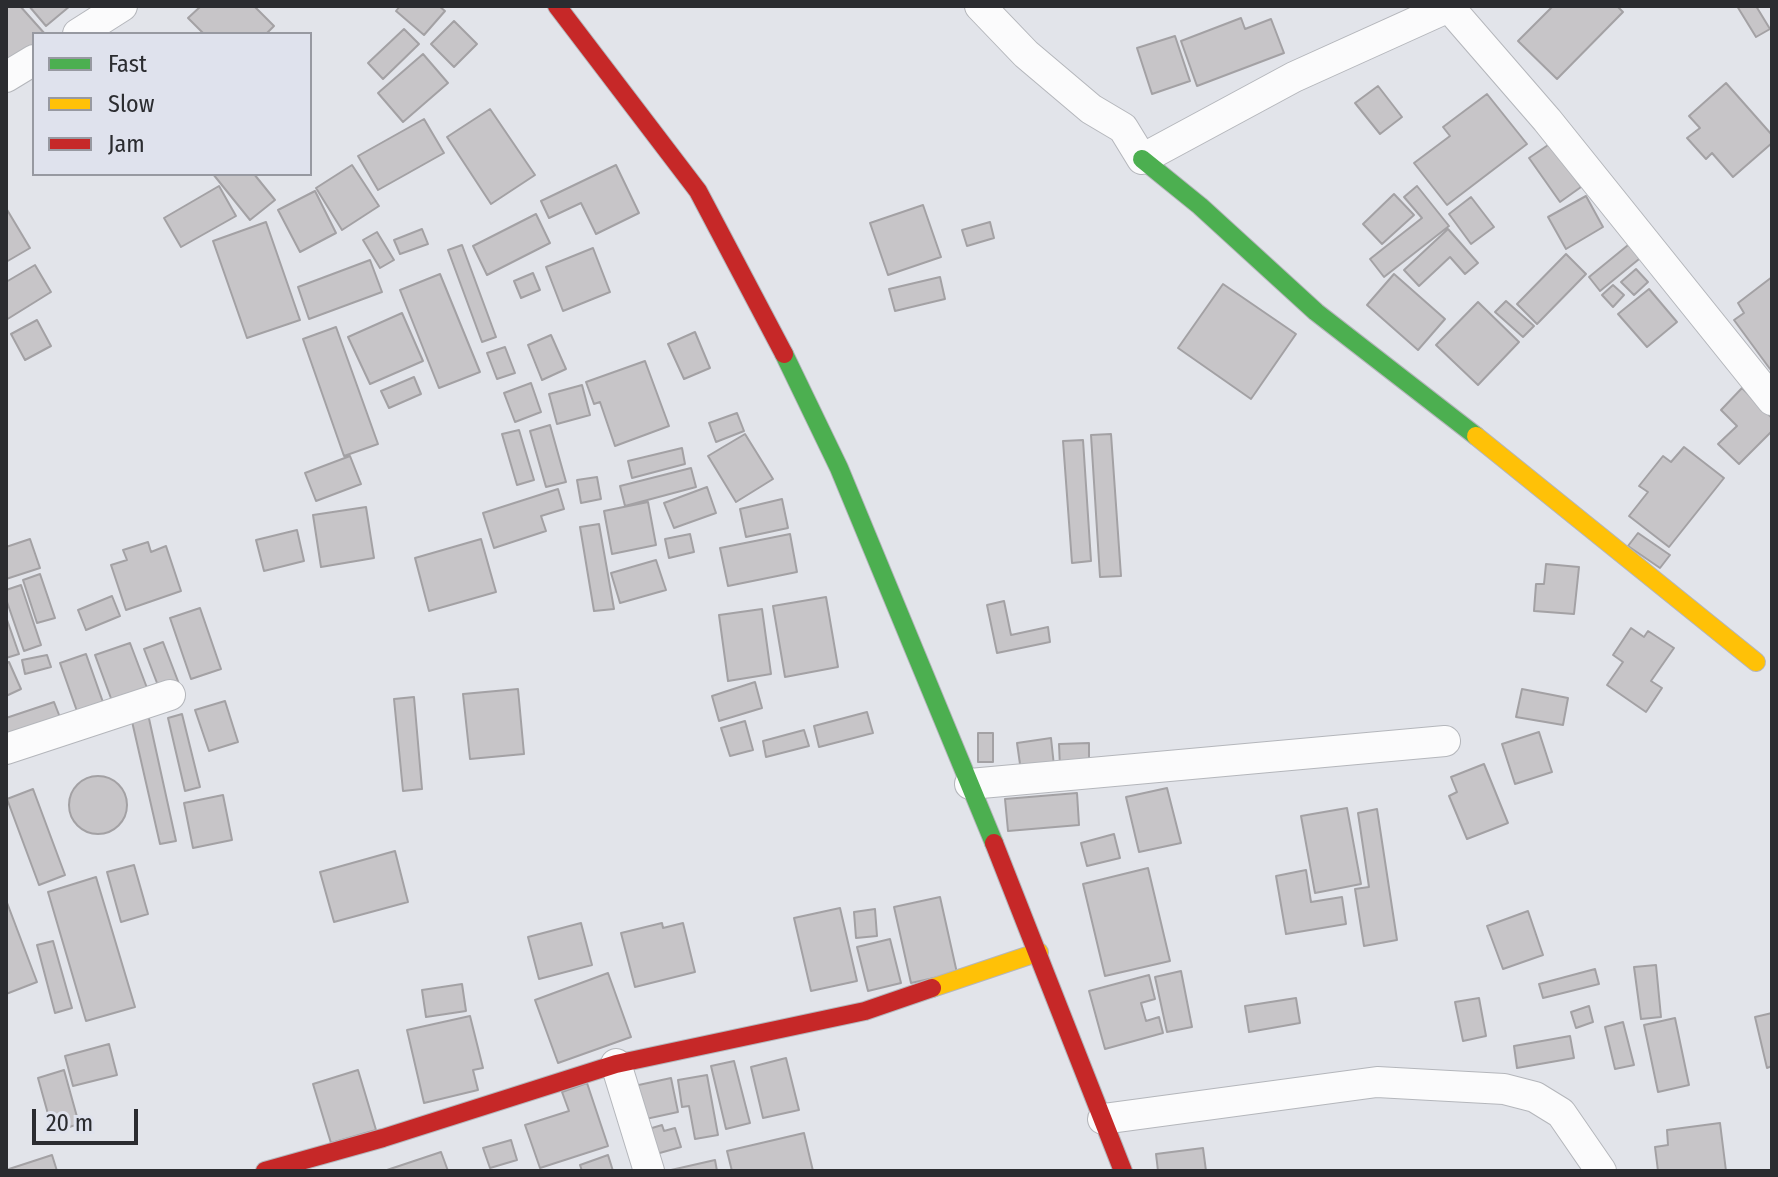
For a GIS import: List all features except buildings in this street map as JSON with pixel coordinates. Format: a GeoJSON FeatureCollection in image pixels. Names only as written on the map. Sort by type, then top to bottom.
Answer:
{"type":"FeatureCollection","features":[{"type":"Feature","properties":{"kind":"street"},"geometry":{"type":"LineString","coordinates":[[81,32],[122,6]]}},
{"type":"Feature","properties":{"kind":"street"},"geometry":{"type":"LineString","coordinates":[[557,6],[698,191],[749,283],[839,468],[1039,952],[1123,1171]]}},
{"type":"Feature","properties":{"kind":"street"},"geometry":{"type":"LineString","coordinates":[[980,6],[1026,54],[1091,109],[1123,128],[1142,159],[1200,206],[1316,312],[1496,451],[1756,662]]}},
{"type":"Feature","properties":{"kind":"street"},"geometry":{"type":"LineString","coordinates":[[1142,159],[1294,77],[1450,6],[1547,120],[1772,400]]}},
{"type":"Feature","properties":{"kind":"street"},"geometry":{"type":"LineString","coordinates":[[6,77],[32,61]]}},
{"type":"Feature","properties":{"kind":"street"},"geometry":{"type":"LineString","coordinates":[[6,749],[170,695]]}},
{"type":"Feature","properties":{"kind":"street"},"geometry":{"type":"LineString","coordinates":[[970,784],[1445,741]]}},
{"type":"Feature","properties":{"kind":"street"},"geometry":{"type":"LineString","coordinates":[[265,1171],[383,1138],[616,1064],[865,1011],[1039,952]]}},
{"type":"Feature","properties":{"kind":"street"},"geometry":{"type":"LineString","coordinates":[[616,1064],[649,1171]]}},
{"type":"Feature","properties":{"kind":"street"},"geometry":{"type":"LineString","coordinates":[[1103,1119],[1377,1082],[1504,1089],[1535,1097],[1561,1113],[1601,1171]]}},
{"type":"Feature","properties":{"kind":"traffic: fast"},"geometry":{"type":"LineString","coordinates":[[1142,159],[1200,206],[1316,312],[1476,436]]}},
{"type":"Feature","properties":{"kind":"traffic: fast"},"geometry":{"type":"LineString","coordinates":[[784,354],[839,468],[994,843]]}},
{"type":"Feature","properties":{"kind":"traffic: slow"},"geometry":{"type":"LineString","coordinates":[[1476,436],[1756,662]]}},
{"type":"Feature","properties":{"kind":"traffic: slow"},"geometry":{"type":"LineString","coordinates":[[932,988],[1039,952]]}},
{"type":"Feature","properties":{"kind":"traffic: jam"},"geometry":{"type":"LineString","coordinates":[[557,6],[698,191],[784,354]]}},
{"type":"Feature","properties":{"kind":"traffic: jam"},"geometry":{"type":"LineString","coordinates":[[994,843],[1123,1171]]}},
{"type":"Feature","properties":{"kind":"traffic: jam"},"geometry":{"type":"LineString","coordinates":[[265,1171],[383,1138],[616,1064],[865,1011],[932,988]]}}]}
